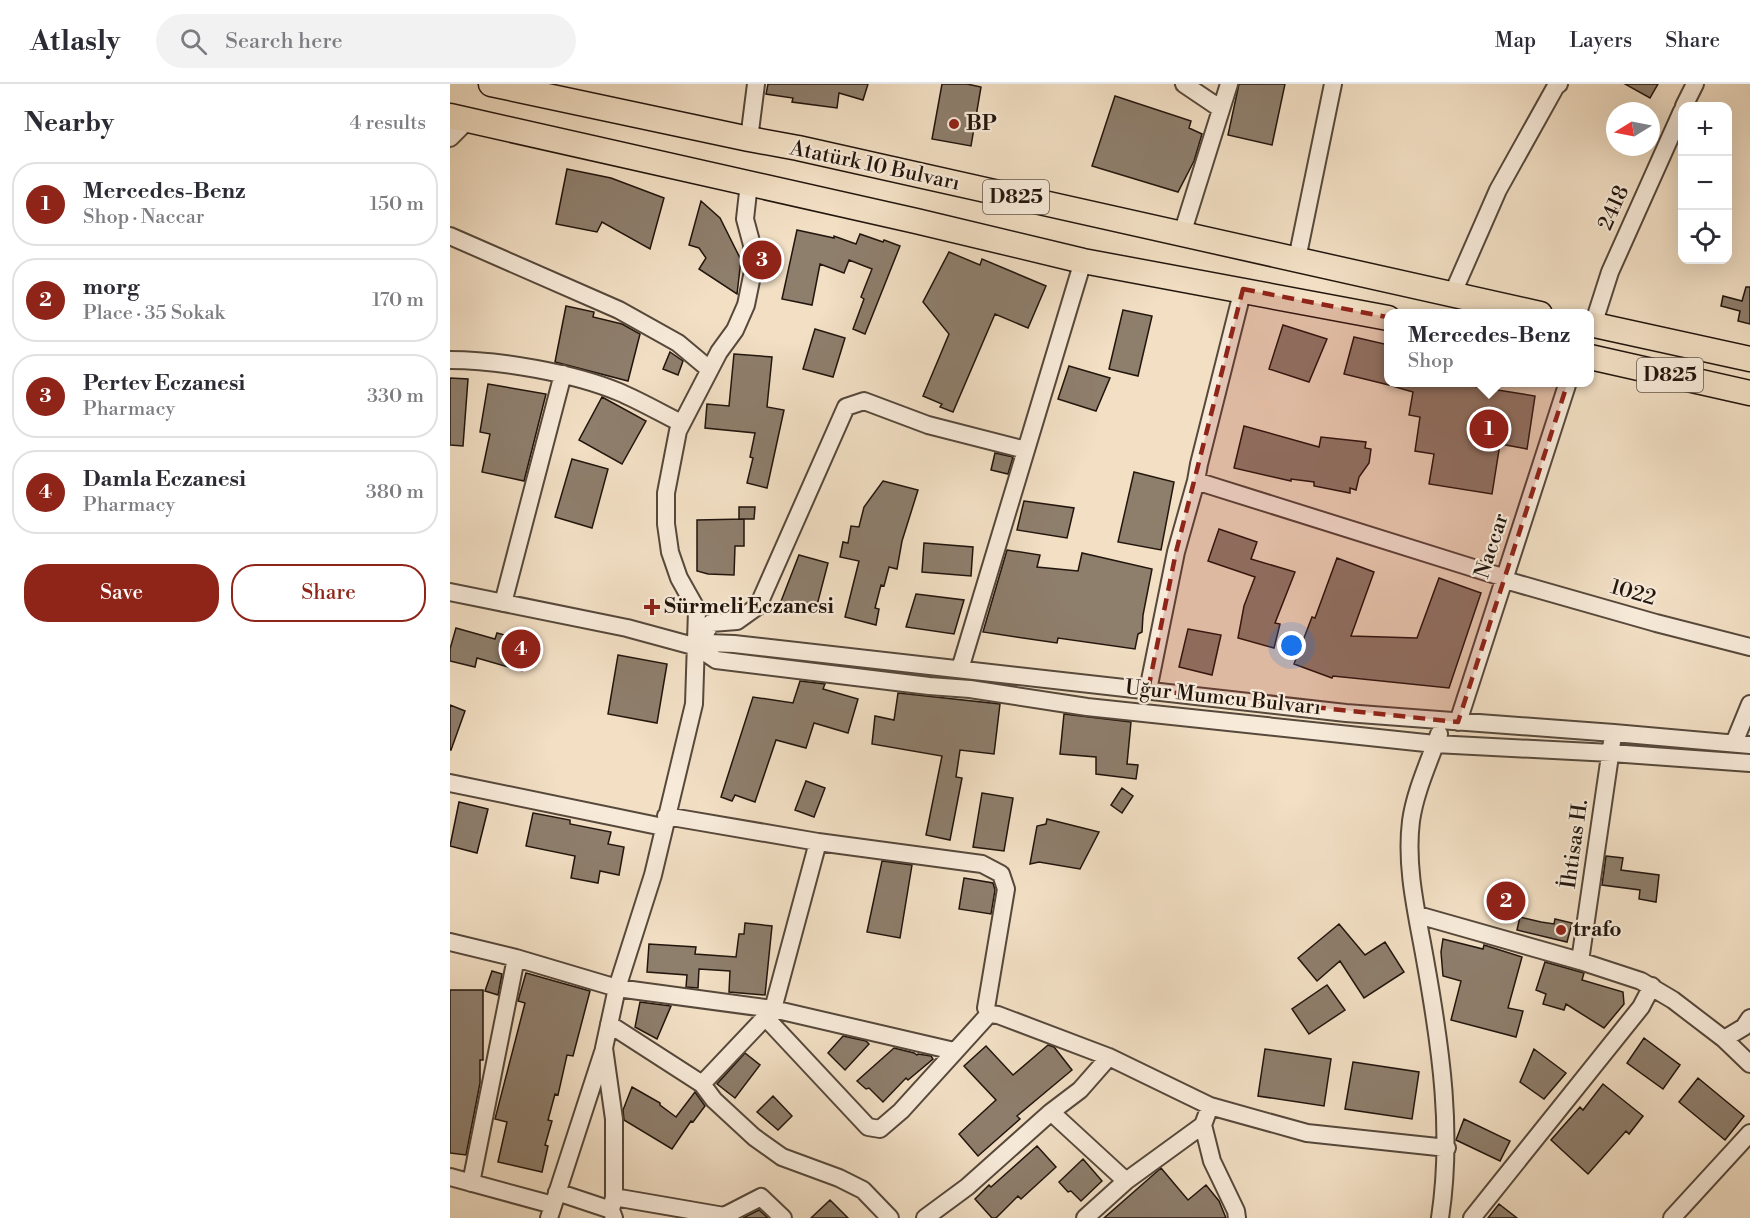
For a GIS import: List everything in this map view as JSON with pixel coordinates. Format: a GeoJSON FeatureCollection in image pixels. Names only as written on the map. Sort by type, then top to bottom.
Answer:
{"type":"FeatureCollection","features":[{"type":"Feature","properties":{"kind":"highway","name":"Atatürk 10 Bulvarı"},"geometry":{"type":"LineString","coordinates":[[491,84],[520,87],[748,139],[809,150],[1517,309]]}},
{"type":"Feature","properties":{"kind":"highway","name":"Atatürk 10 Bulvarı"},"geometry":{"type":"LineString","coordinates":[[459,118],[1083,261],[1384,317]]}},
{"type":"Feature","properties":{"kind":"highway","name":"D825"},"geometry":{"type":"LineString","coordinates":[[1594,325],[1750,359]]}},
{"type":"Feature","properties":{"kind":"highway","name":"D825"},"geometry":{"type":"LineString","coordinates":[[1594,358],[1750,393]]}},
{"type":"Feature","properties":{"kind":"street"},"geometry":{"type":"LineString","coordinates":[[748,139],[756,84]]}},
{"type":"Feature","properties":{"kind":"street"},"geometry":{"type":"LineString","coordinates":[[1184,84],[1221,109]]}},
{"type":"Feature","properties":{"kind":"street"},"geometry":{"type":"LineString","coordinates":[[1182,234],[1229,84]]}},
{"type":"Feature","properties":{"kind":"street"},"geometry":{"type":"LineString","coordinates":[[1297,259],[1333,84]]}},
{"type":"Feature","properties":{"kind":"street"},"geometry":{"type":"LineString","coordinates":[[1452,295],[1498,190],[1559,84]]}},
{"type":"Feature","properties":{"kind":"street"},"geometry":{"type":"LineString","coordinates":[[1686,102],[1695,84]]}},
{"type":"Feature","properties":{"kind":"street"},"geometry":{"type":"LineString","coordinates":[[450,138],[459,118]]}},
{"type":"Feature","properties":{"kind":"street","name":"2418"},"geometry":{"type":"LineString","coordinates":[[1594,316],[1610,272],[1678,122]]}},
{"type":"Feature","properties":{"kind":"street"},"geometry":{"type":"LineString","coordinates":[[553,1205],[604,1048],[617,988],[653,875],[694,704],[698,610],[679,578],[670,552],[666,524],[666,493],[678,430],[709,369],[735,330],[746,305],[753,271],[752,245],[745,219],[749,183]]}},
{"type":"Feature","properties":{"kind":"street"},"geometry":{"type":"LineString","coordinates":[[450,236],[619,310],[678,343],[709,369]]}},
{"type":"Feature","properties":{"kind":"street"},"geometry":{"type":"LineString","coordinates":[[960,669],[1083,261]]}},
{"type":"Feature","properties":{"kind":"street"},"geometry":{"type":"LineString","coordinates":[[1148,690],[1176,552],[1196,481],[1198,464],[1243,289]]}},
{"type":"Feature","properties":{"kind":"street"},"geometry":{"type":"LineString","coordinates":[[450,360],[473,360],[563,374],[618,392],[681,423]]}},
{"type":"Feature","properties":{"kind":"street"},"geometry":{"type":"LineString","coordinates":[[503,603],[563,374]]}},
{"type":"Feature","properties":{"kind":"street","name":"Naccar"},"geometry":{"type":"LineString","coordinates":[[1440,1218],[1447,1148],[1444,1090],[1438,1034],[1410,862],[1411,820],[1435,744],[1451,722],[1505,580],[1566,387]]}},
{"type":"Feature","properties":{"kind":"street"},"geometry":{"type":"LineString","coordinates":[[697,647],[711,623],[737,621],[758,606],[846,407],[864,401],[928,425],[1026,450]]}},
{"type":"Feature","properties":{"kind":"street","name":"1022"},"geometry":{"type":"LineString","coordinates":[[1196,481],[1502,577],[1505,580],[1750,647]]}},
{"type":"Feature","properties":{"kind":"street","name":"Uğur Mumcu Bulvarı"},"geometry":{"type":"LineString","coordinates":[[450,592],[627,628],[697,647],[716,660],[970,689],[1087,707],[1435,744],[1750,763]]}},
{"type":"Feature","properties":{"kind":"street","name":"Uğur Mumcu Bulvarı"},"geometry":{"type":"LineString","coordinates":[[697,647],[708,643],[734,644],[1280,706],[1451,722],[1614,732],[1742,744]]}},
{"type":"Feature","properties":{"kind":"street"},"geometry":{"type":"LineString","coordinates":[[1742,744],[1750,704]]}},
{"type":"Feature","properties":{"kind":"street","name":"İhtisas H."},"geometry":{"type":"LineString","coordinates":[[1580,961],[1614,732]]}},
{"type":"Feature","properties":{"kind":"street"},"geometry":{"type":"LineString","coordinates":[[450,783],[664,822],[982,864],[1001,874],[1006,889],[986,1008],[989,1014]]}},
{"type":"Feature","properties":{"kind":"street"},"geometry":{"type":"LineString","coordinates":[[702,1084],[770,1014],[818,842]]}},
{"type":"Feature","properties":{"kind":"street"},"geometry":{"type":"LineString","coordinates":[[1418,915],[1580,961],[1652,986],[1724,1039],[1750,1064]]}},
{"type":"Feature","properties":{"kind":"street"},"geometry":{"type":"LineString","coordinates":[[450,942],[516,958],[617,988],[770,1014],[954,1051]]}},
{"type":"Feature","properties":{"kind":"street"},"geometry":{"type":"LineString","coordinates":[[471,1183],[516,958]]}},
{"type":"Feature","properties":{"kind":"street"},"geometry":{"type":"LineString","coordinates":[[1472,1218],[1641,1007],[1652,986]]}},
{"type":"Feature","properties":{"kind":"street"},"geometry":{"type":"LineString","coordinates":[[770,1014],[868,1127],[880,1129],[901,1111],[989,1014]]}},
{"type":"Feature","properties":{"kind":"street"},"geometry":{"type":"LineString","coordinates":[[989,1014],[999,1015],[1109,1057],[1210,1106],[1307,1133],[1447,1148]]}},
{"type":"Feature","properties":{"kind":"street"},"geometry":{"type":"LineString","coordinates":[[1724,1039],[1744,1027],[1750,1018]]}},
{"type":"Feature","properties":{"kind":"street"},"geometry":{"type":"LineString","coordinates":[[609,1024],[702,1084],[714,1100],[754,1137],[782,1157],[839,1178],[863,1190],[890,1218]]}},
{"type":"Feature","properties":{"kind":"street"},"geometry":{"type":"LineString","coordinates":[[604,1048],[614,1119],[613,1208]]}},
{"type":"Feature","properties":{"kind":"street"},"geometry":{"type":"LineString","coordinates":[[925,1218],[967,1187],[1051,1112],[1080,1090],[1109,1057]]}},
{"type":"Feature","properties":{"kind":"street"},"geometry":{"type":"LineString","coordinates":[[1085,1218],[1126,1181],[1203,1125],[1210,1106]]}},
{"type":"Feature","properties":{"kind":"street"},"geometry":{"type":"LineString","coordinates":[[1051,1112],[1126,1181]]}},
{"type":"Feature","properties":{"kind":"street"},"geometry":{"type":"LineString","coordinates":[[1203,1125],[1212,1161],[1236,1211],[1237,1218]]}},
{"type":"Feature","properties":{"kind":"street"},"geometry":{"type":"LineString","coordinates":[[1672,1218],[1750,1133]]}},
{"type":"Feature","properties":{"kind":"street"},"geometry":{"type":"LineString","coordinates":[[450,1177],[553,1205],[723,1217],[761,1197],[783,1218]]}},
{"type":"Feature","properties":{"kind":"highlighted area"},"geometry":{"type":"Polygon","coordinates":[[[1243,289],[1577,354],[1458,722],[1148,690],[1176,552],[1243,289]]]}},
{"type":"Feature","properties":{"kind":"building"},"geometry":{"type":"Polygon","coordinates":[[[768,84],[868,84],[863,100],[839,93],[837,108],[792,102],[793,98],[766,94],[768,84]]]}},
{"type":"Feature","properties":{"kind":"building"},"geometry":{"type":"Polygon","coordinates":[[[942,84],[967,84],[981,87],[971,146],[932,139],[942,84]]]}},
{"type":"Feature","properties":{"kind":"building"},"geometry":{"type":"Polygon","coordinates":[[[1239,84],[1285,84],[1272,145],[1228,135],[1239,84]]]}},
{"type":"Feature","properties":{"kind":"building"},"geometry":{"type":"Polygon","coordinates":[[[1625,84],[1658,84],[1650,98],[1625,84]]]}},
{"type":"Feature","properties":{"kind":"building"},"geometry":{"type":"Polygon","coordinates":[[[1115,96],[1191,121],[1189,128],[1202,134],[1194,161],[1178,192],[1092,166],[1115,96]]]}},
{"type":"Feature","properties":{"kind":"building"},"geometry":{"type":"Polygon","coordinates":[[[567,169],[611,178],[664,198],[650,249],[602,222],[597,232],[556,224],[567,169]]]}},
{"type":"Feature","properties":{"kind":"building"},"geometry":{"type":"Polygon","coordinates":[[[701,201],[720,218],[741,260],[737,294],[699,269],[706,258],[699,248],[689,245],[701,201]]]}},
{"type":"Feature","properties":{"kind":"building"},"geometry":{"type":"Polygon","coordinates":[[[797,230],[834,238],[834,236],[856,244],[860,234],[900,246],[865,334],[853,329],[864,299],[861,297],[872,269],[849,260],[844,273],[820,264],[812,305],[782,299],[797,230]]]}},
{"type":"Feature","properties":{"kind":"building"},"geometry":{"type":"Polygon","coordinates":[[[949,252],[980,265],[982,259],[1046,286],[1028,328],[995,314],[953,412],[940,407],[942,404],[923,396],[949,334],[923,302],[949,252]]]}},
{"type":"Feature","properties":{"kind":"building"},"geometry":{"type":"Polygon","coordinates":[[[1746,287],[1750,287],[1750,324],[1738,321],[1740,311],[1721,306],[1723,296],[1742,301],[1746,287]]]}},
{"type":"Feature","properties":{"kind":"building"},"geometry":{"type":"Polygon","coordinates":[[[566,306],[594,312],[593,317],[622,324],[640,334],[628,381],[555,362],[566,306]]]}},
{"type":"Feature","properties":{"kind":"building"},"geometry":{"type":"Polygon","coordinates":[[[1123,310],[1152,316],[1138,376],[1109,369],[1123,310]]]}},
{"type":"Feature","properties":{"kind":"building"},"geometry":{"type":"Polygon","coordinates":[[[1283,325],[1327,339],[1309,382],[1269,369],[1283,325]]]}},
{"type":"Feature","properties":{"kind":"building"},"geometry":{"type":"Polygon","coordinates":[[[815,329],[845,338],[833,377],[803,369],[815,329]]]}},
{"type":"Feature","properties":{"kind":"building"},"geometry":{"type":"Polygon","coordinates":[[[1354,337],[1384,344],[1384,384],[1344,374],[1354,337]]]}},
{"type":"Feature","properties":{"kind":"building"},"geometry":{"type":"Polygon","coordinates":[[[670,352],[683,361],[678,375],[663,369],[670,352]]]}},
{"type":"Feature","properties":{"kind":"building"},"geometry":{"type":"Polygon","coordinates":[[[734,354],[772,357],[767,407],[784,410],[767,488],[747,483],[753,458],[750,457],[755,433],[705,428],[707,404],[729,406],[734,354]]]}},
{"type":"Feature","properties":{"kind":"building"},"geometry":{"type":"Polygon","coordinates":[[[1069,366],[1110,378],[1096,411],[1058,399],[1069,366]]]}},
{"type":"Feature","properties":{"kind":"building"},"geometry":{"type":"Polygon","coordinates":[[[450,378],[468,379],[463,446],[450,445],[450,378]]]}},
{"type":"Feature","properties":{"kind":"building"},"geometry":{"type":"Polygon","coordinates":[[[488,384],[546,394],[524,481],[482,472],[490,434],[480,432],[488,384]]]}},
{"type":"Feature","properties":{"kind":"building"},"geometry":{"type":"Polygon","coordinates":[[[1396,387],[1478,387],[1535,396],[1527,449],[1500,444],[1492,494],[1429,484],[1434,454],[1415,451],[1420,417],[1409,415],[1413,392],[1396,387]]]}},
{"type":"Feature","properties":{"kind":"building"},"geometry":{"type":"Polygon","coordinates":[[[602,397],[646,421],[622,464],[579,440],[602,397]]]}},
{"type":"Feature","properties":{"kind":"building"},"geometry":{"type":"Polygon","coordinates":[[[1244,426],[1319,447],[1321,437],[1366,442],[1365,448],[1371,449],[1369,463],[1359,477],[1356,490],[1350,488],[1350,493],[1314,486],[1314,482],[1291,479],[1291,481],[1234,468],[1244,426]]]}},
{"type":"Feature","properties":{"kind":"building"},"geometry":{"type":"Polygon","coordinates":[[[995,453],[1013,457],[1008,474],[991,470],[995,453]]]}},
{"type":"Feature","properties":{"kind":"building"},"geometry":{"type":"Polygon","coordinates":[[[572,459],[608,469],[592,528],[555,517],[572,459]]]}},
{"type":"Feature","properties":{"kind":"building"},"geometry":{"type":"Polygon","coordinates":[[[1134,472],[1174,482],[1161,550],[1118,542],[1134,472]]]}},
{"type":"Feature","properties":{"kind":"building"},"geometry":{"type":"Polygon","coordinates":[[[883,481],[918,490],[902,541],[897,569],[889,567],[884,586],[881,585],[875,608],[879,609],[876,625],[845,617],[859,561],[840,557],[843,542],[848,543],[851,526],[859,527],[864,507],[883,481]]]}},
{"type":"Feature","properties":{"kind":"building"},"geometry":{"type":"Polygon","coordinates":[[[1024,501],[1074,508],[1067,538],[1017,530],[1024,501]]]}},
{"type":"Feature","properties":{"kind":"building"},"geometry":{"type":"Polygon","coordinates":[[[739,507],[755,507],[754,519],[739,519],[739,507]]]}},
{"type":"Feature","properties":{"kind":"building"},"geometry":{"type":"Polygon","coordinates":[[[744,519],[744,546],[735,546],[734,575],[708,574],[697,571],[697,520],[744,519]]]}},
{"type":"Feature","properties":{"kind":"building"},"geometry":{"type":"Polygon","coordinates":[[[1219,529],[1257,542],[1251,559],[1295,572],[1275,623],[1280,624],[1274,648],[1238,638],[1244,606],[1255,577],[1208,561],[1219,529]]]}},
{"type":"Feature","properties":{"kind":"building"},"geometry":{"type":"Polygon","coordinates":[[[924,543],[973,547],[971,576],[922,572],[924,543]]]}},
{"type":"Feature","properties":{"kind":"building"},"geometry":{"type":"Polygon","coordinates":[[[1007,550],[1040,555],[1037,567],[1078,571],[1082,553],[1152,569],[1142,632],[1138,634],[1135,649],[1058,638],[1057,643],[983,632],[1007,550]]]}},
{"type":"Feature","properties":{"kind":"building"},"geometry":{"type":"Polygon","coordinates":[[[799,555],[828,563],[815,613],[778,609],[799,555]]]}},
{"type":"Feature","properties":{"kind":"building"},"geometry":{"type":"Polygon","coordinates":[[[1337,558],[1374,572],[1351,636],[1417,638],[1439,578],[1481,593],[1449,688],[1333,676],[1332,678],[1294,664],[1312,617],[1315,618],[1337,558]]]}},
{"type":"Feature","properties":{"kind":"building"},"geometry":{"type":"Polygon","coordinates":[[[916,594],[964,600],[954,634],[906,627],[916,594]]]}},
{"type":"Feature","properties":{"kind":"building"},"geometry":{"type":"Polygon","coordinates":[[[456,628],[495,639],[497,633],[531,642],[522,671],[477,658],[475,667],[450,661],[450,649],[456,628]]]}},
{"type":"Feature","properties":{"kind":"building"},"geometry":{"type":"Polygon","coordinates":[[[1188,629],[1221,635],[1212,675],[1179,667],[1188,629]]]}},
{"type":"Feature","properties":{"kind":"building"},"geometry":{"type":"Polygon","coordinates":[[[618,655],[667,664],[657,723],[608,714],[618,655]]]}},
{"type":"Feature","properties":{"kind":"building"},"geometry":{"type":"Polygon","coordinates":[[[800,681],[825,684],[823,689],[858,699],[848,733],[814,723],[806,748],[776,740],[755,802],[735,795],[732,801],[721,797],[753,697],[793,703],[800,681]]]}},
{"type":"Feature","properties":{"kind":"building"},"geometry":{"type":"Polygon","coordinates":[[[898,693],[1000,704],[994,754],[960,750],[956,777],[962,778],[950,840],[926,835],[942,756],[872,744],[875,716],[894,720],[898,693]]]}},
{"type":"Feature","properties":{"kind":"building"},"geometry":{"type":"Polygon","coordinates":[[[450,705],[465,711],[451,750],[450,750],[450,705]]]}},
{"type":"Feature","properties":{"kind":"building"},"geometry":{"type":"Polygon","coordinates":[[[1064,714],[1131,722],[1127,764],[1138,765],[1136,779],[1096,774],[1096,757],[1060,754],[1064,714]]]}},
{"type":"Feature","properties":{"kind":"building"},"geometry":{"type":"Polygon","coordinates":[[[806,781],[825,788],[814,817],[795,810],[806,781]]]}},
{"type":"Feature","properties":{"kind":"building"},"geometry":{"type":"Polygon","coordinates":[[[1122,788],[1133,796],[1122,813],[1111,805],[1122,788]]]}},
{"type":"Feature","properties":{"kind":"building"},"geometry":{"type":"Polygon","coordinates":[[[982,793],[1013,798],[1004,851],[973,847],[982,793]]]}},
{"type":"Feature","properties":{"kind":"building"},"geometry":{"type":"Polygon","coordinates":[[[459,802],[488,809],[477,853],[450,846],[459,802]]]}},
{"type":"Feature","properties":{"kind":"building"},"geometry":{"type":"Polygon","coordinates":[[[533,813],[570,820],[570,824],[611,832],[608,844],[624,847],[619,875],[600,871],[598,883],[571,878],[575,856],[526,846],[533,813]]]}},
{"type":"Feature","properties":{"kind":"building"},"geometry":{"type":"Polygon","coordinates":[[[1047,819],[1099,832],[1080,869],[1039,862],[1030,864],[1037,826],[1046,824],[1047,819]]]}},
{"type":"Feature","properties":{"kind":"building"},"geometry":{"type":"Polygon","coordinates":[[[1606,856],[1623,858],[1621,870],[1659,875],[1656,902],[1639,899],[1640,890],[1602,885],[1606,856]]]}},
{"type":"Feature","properties":{"kind":"building"},"geometry":{"type":"Polygon","coordinates":[[[882,861],[912,865],[900,938],[867,932],[882,861]]]}},
{"type":"Feature","properties":{"kind":"building"},"geometry":{"type":"Polygon","coordinates":[[[964,878],[993,883],[995,890],[991,914],[959,909],[964,878]]]}},
{"type":"Feature","properties":{"kind":"building"},"geometry":{"type":"Polygon","coordinates":[[[1498,893],[1515,896],[1513,909],[1496,906],[1498,893]]]}},
{"type":"Feature","properties":{"kind":"building"},"geometry":{"type":"Polygon","coordinates":[[[1520,917],[1554,924],[1555,919],[1572,923],[1567,942],[1517,930],[1520,917]]]}},
{"type":"Feature","properties":{"kind":"building"},"geometry":{"type":"Polygon","coordinates":[[[745,923],[772,926],[765,995],[729,992],[730,971],[699,969],[698,988],[686,987],[687,975],[647,972],[649,944],[696,947],[695,954],[736,957],[739,934],[744,934],[745,923]]]}},
{"type":"Feature","properties":{"kind":"building"},"geometry":{"type":"Polygon","coordinates":[[[1339,924],[1365,955],[1385,942],[1404,972],[1364,998],[1340,961],[1317,981],[1298,958],[1339,924]]]}},
{"type":"Feature","properties":{"kind":"building"},"geometry":{"type":"Polygon","coordinates":[[[1443,939],[1483,949],[1484,945],[1522,957],[1508,1008],[1523,1011],[1516,1037],[1451,1020],[1461,981],[1443,976],[1441,952],[1443,939]]]}},
{"type":"Feature","properties":{"kind":"building"},"geometry":{"type":"Polygon","coordinates":[[[1545,962],[1584,973],[1582,980],[1623,992],[1624,1004],[1604,1028],[1566,1004],[1564,1010],[1543,1004],[1546,994],[1536,990],[1545,962]]]}},
{"type":"Feature","properties":{"kind":"building"},"geometry":{"type":"Polygon","coordinates":[[[492,971],[502,974],[498,995],[485,991],[492,971]]]}},
{"type":"Feature","properties":{"kind":"building"},"geometry":{"type":"Polygon","coordinates":[[[526,973],[590,991],[573,1056],[567,1055],[558,1095],[555,1094],[548,1120],[552,1121],[545,1145],[548,1146],[542,1172],[498,1162],[507,1122],[495,1119],[525,1003],[518,1001],[526,973]]]}},
{"type":"Feature","properties":{"kind":"building"},"geometry":{"type":"Polygon","coordinates":[[[1327,985],[1345,1010],[1309,1034],[1292,1009],[1327,985]]]}},
{"type":"Feature","properties":{"kind":"building"},"geometry":{"type":"Polygon","coordinates":[[[450,990],[483,990],[483,1060],[480,1060],[480,1083],[466,1155],[450,1153],[450,990]]]}},
{"type":"Feature","properties":{"kind":"building"},"geometry":{"type":"Polygon","coordinates":[[[640,1002],[671,1006],[657,1039],[635,1027],[640,1002]]]}},
{"type":"Feature","properties":{"kind":"building"},"geometry":{"type":"Polygon","coordinates":[[[843,1036],[866,1041],[869,1044],[845,1070],[828,1053],[843,1036]]]}},
{"type":"Feature","properties":{"kind":"building"},"geometry":{"type":"Polygon","coordinates":[[[1644,1038],[1680,1065],[1663,1089],[1627,1063],[1644,1038]]]}},
{"type":"Feature","properties":{"kind":"building"},"geometry":{"type":"Polygon","coordinates":[[[1048,1045],[1054,1047],[1072,1070],[1017,1116],[1020,1119],[978,1156],[959,1134],[996,1100],[964,1066],[986,1046],[1013,1075],[1048,1045]]]}},
{"type":"Feature","properties":{"kind":"building"},"geometry":{"type":"Polygon","coordinates":[[[894,1048],[917,1055],[931,1056],[933,1059],[908,1080],[906,1078],[883,1102],[869,1088],[866,1089],[857,1081],[894,1048]]]}},
{"type":"Feature","properties":{"kind":"building"},"geometry":{"type":"Polygon","coordinates":[[[1265,1049],[1331,1059],[1324,1106],[1258,1096],[1265,1049]]]}},
{"type":"Feature","properties":{"kind":"building"},"geometry":{"type":"Polygon","coordinates":[[[1534,1049],[1566,1073],[1544,1099],[1520,1082],[1534,1049]]]}},
{"type":"Feature","properties":{"kind":"building"},"geometry":{"type":"Polygon","coordinates":[[[745,1053],[760,1065],[735,1098],[717,1084],[745,1053]]]}},
{"type":"Feature","properties":{"kind":"building"},"geometry":{"type":"Polygon","coordinates":[[[1353,1062],[1419,1072],[1412,1119],[1345,1109],[1353,1062]]]}},
{"type":"Feature","properties":{"kind":"building"},"geometry":{"type":"Polygon","coordinates":[[[1698,1078],[1744,1116],[1725,1140],[1679,1102],[1698,1078]]]}},
{"type":"Feature","properties":{"kind":"building"},"geometry":{"type":"Polygon","coordinates":[[[1603,1084],[1643,1116],[1629,1134],[1626,1131],[1588,1174],[1551,1140],[1580,1107],[1583,1110],[1603,1084]]]}},
{"type":"Feature","properties":{"kind":"building"},"geometry":{"type":"Polygon","coordinates":[[[632,1087],[660,1103],[676,1117],[695,1092],[705,1106],[693,1122],[691,1121],[672,1149],[624,1120],[623,1110],[632,1087]]]}},
{"type":"Feature","properties":{"kind":"building"},"geometry":{"type":"Polygon","coordinates":[[[773,1096],[792,1116],[778,1130],[757,1112],[773,1096]]]}},
{"type":"Feature","properties":{"kind":"building"},"geometry":{"type":"Polygon","coordinates":[[[1464,1119],[1510,1141],[1500,1161],[1456,1140],[1464,1119]]]}},
{"type":"Feature","properties":{"kind":"building"},"geometry":{"type":"Polygon","coordinates":[[[1037,1146],[1056,1167],[1021,1199],[1018,1196],[996,1218],[992,1218],[975,1199],[1037,1146]]]}},
{"type":"Feature","properties":{"kind":"building"},"geometry":{"type":"Polygon","coordinates":[[[1083,1159],[1102,1181],[1081,1201],[1059,1182],[1083,1159]]]}},
{"type":"Feature","properties":{"kind":"building"},"geometry":{"type":"Polygon","coordinates":[[[1161,1168],[1188,1200],[1206,1185],[1219,1201],[1226,1218],[1104,1218],[1161,1168]]]}},
{"type":"Feature","properties":{"kind":"building"},"geometry":{"type":"Polygon","coordinates":[[[830,1200],[848,1218],[811,1218],[830,1200]]]}},
{"type":"Feature","properties":{"kind":"building"},"geometry":{"type":"Polygon","coordinates":[[[1499,1204],[1517,1218],[1488,1218],[1499,1204]]]}},
{"type":"Feature","properties":{"kind":"building"},"geometry":{"type":"Polygon","coordinates":[[[759,1210],[768,1218],[743,1218],[759,1210]]]}},
{"type":"Feature","properties":{"kind":"place","name":"BP"},"geometry":{"type":"Point","coordinates":[954,124]}},
{"type":"Feature","properties":{"kind":"place","name":"Pertev Eczanesi"},"geometry":{"type":"Point","coordinates":[762,260]}},
{"type":"Feature","properties":{"kind":"place","name":"Mercedes-Benz"},"geometry":{"type":"Point","coordinates":[1489,429]}},
{"type":"Feature","properties":{"kind":"place","name":"Sürmeli Eczanesi"},"geometry":{"type":"Point","coordinates":[652,607]}},
{"type":"Feature","properties":{"kind":"place","name":"Damla Eczanesi"},"geometry":{"type":"Point","coordinates":[521,649]}},
{"type":"Feature","properties":{"kind":"place","name":"morg"},"geometry":{"type":"Point","coordinates":[1506,901]}},
{"type":"Feature","properties":{"kind":"place","name":"trafo"},"geometry":{"type":"Point","coordinates":[1561,930]}}]}
